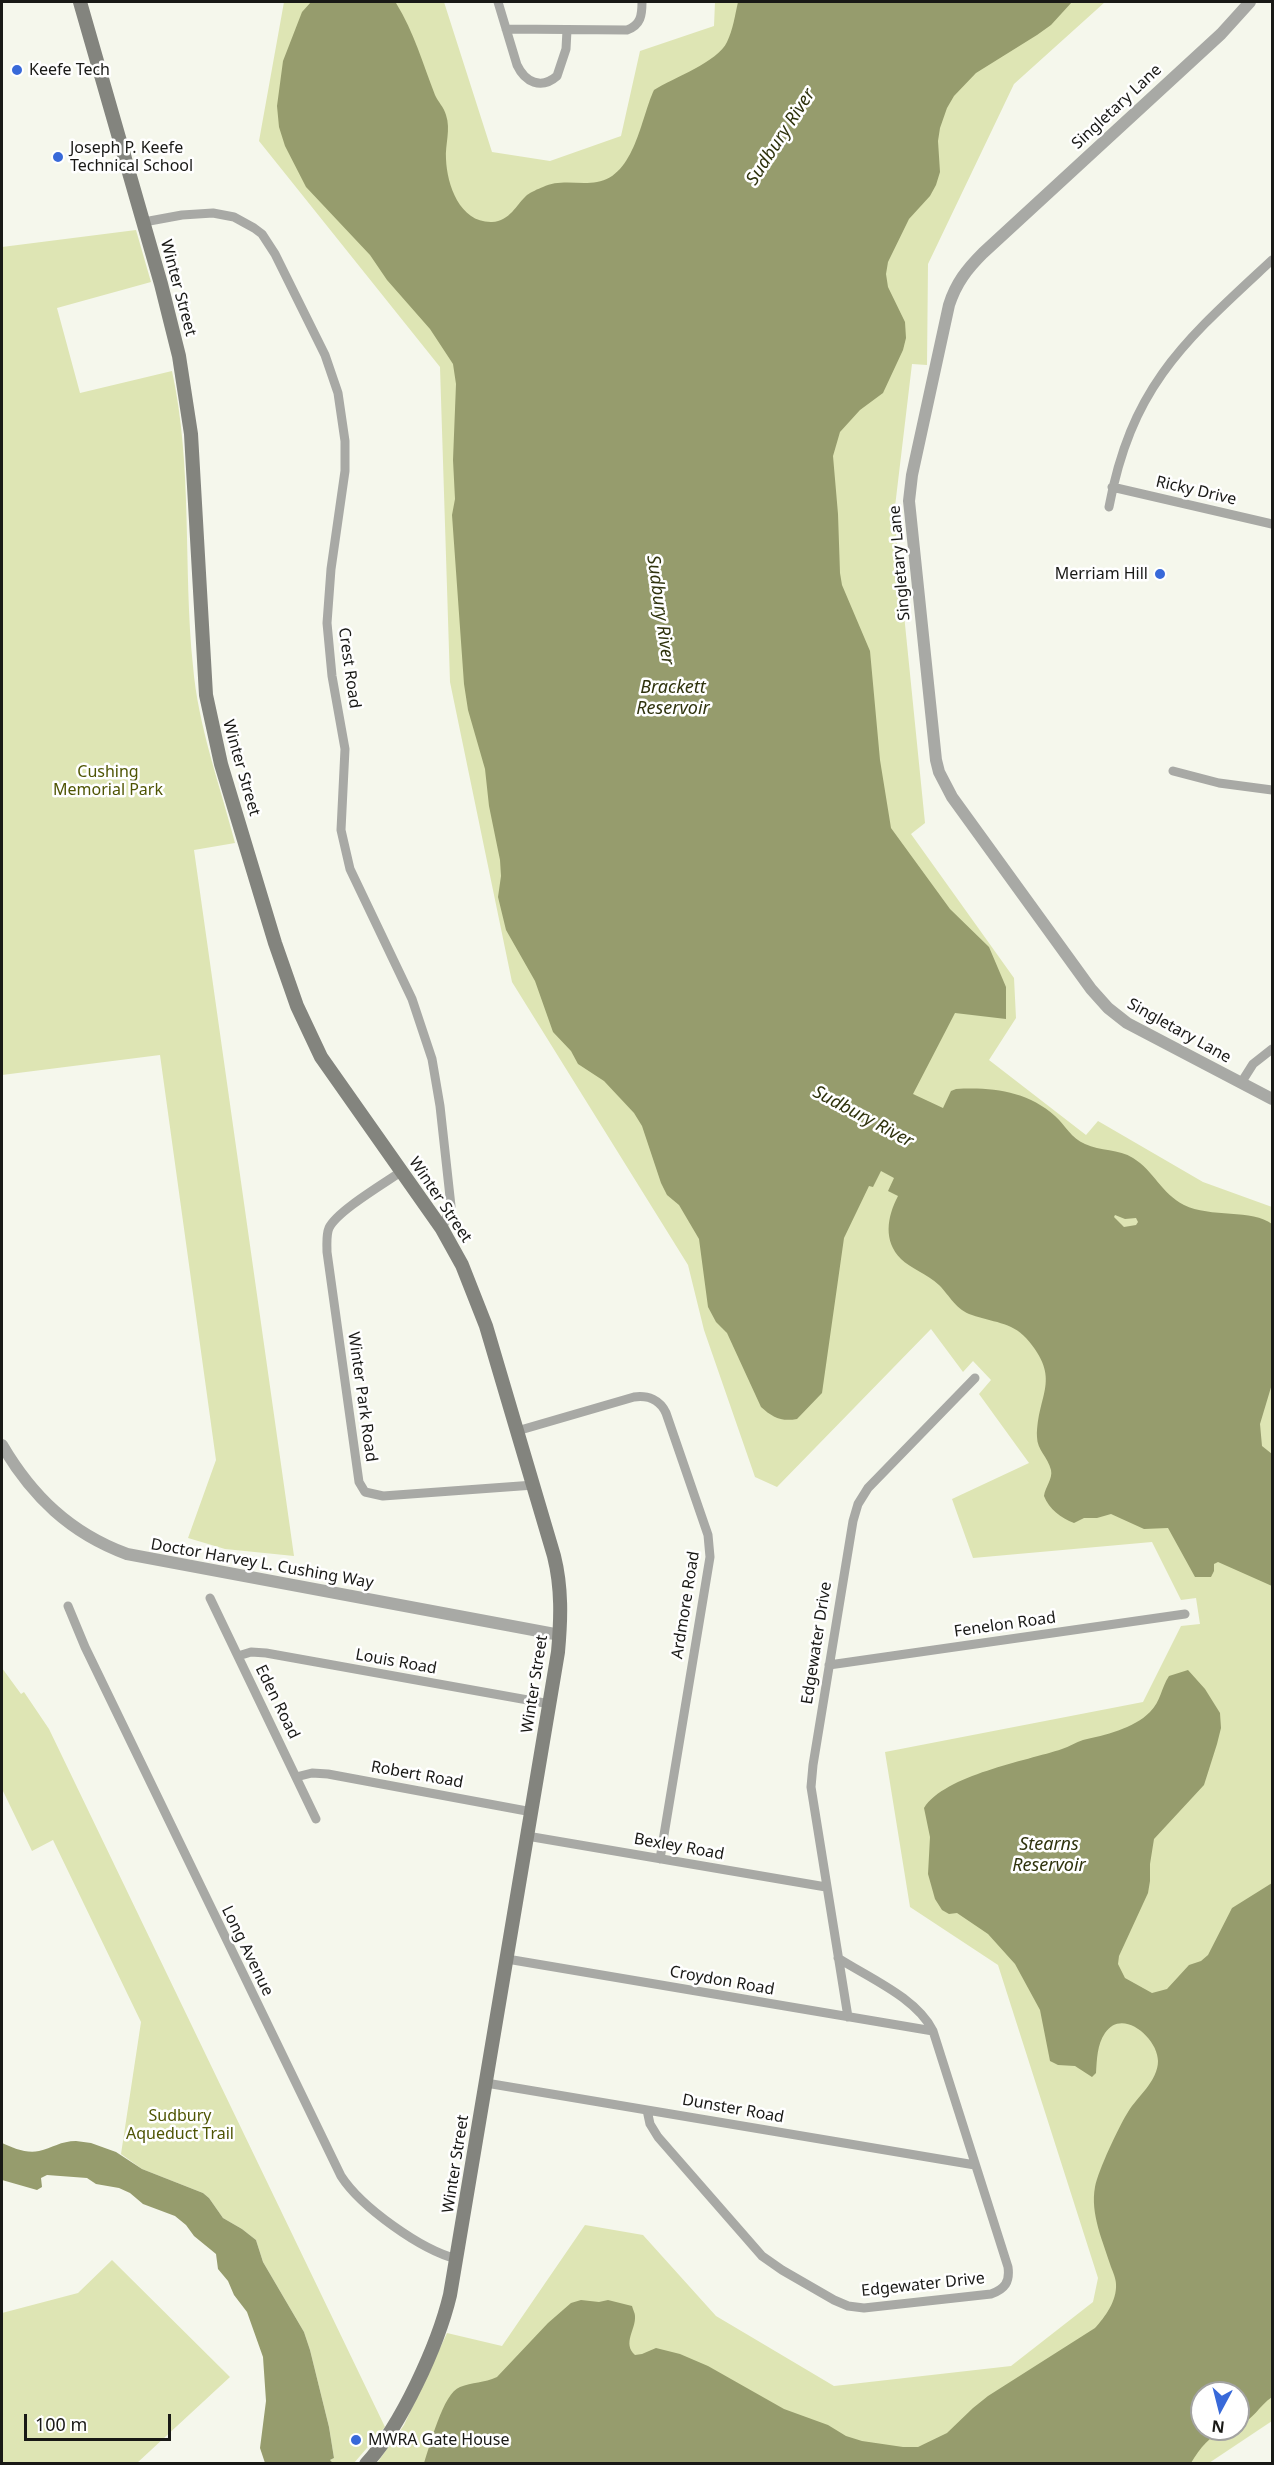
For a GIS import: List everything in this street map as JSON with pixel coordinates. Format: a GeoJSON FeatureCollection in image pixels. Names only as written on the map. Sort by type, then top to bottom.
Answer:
{"type":"FeatureCollection","features":[{"type":"Feature","properties":{"kind":"main road","name":"Winter Street"},"geometry":{"type":"LineString","coordinates":[[80,2],[172,327],[188,409],[203,674],[209,714],[221,764],[275,943],[304,1023],[331,1072],[442,1229],[462,1265],[478,1303],[518,1431],[560,1584],[560,1635],[550,1704],[447,2309],[433,2346],[392,2430],[366,2463]]}},
{"type":"Feature","properties":{"kind":"street"},"geometry":{"type":"LineString","coordinates":[[498,2],[521,72],[526,79],[538,84],[546,83],[557,76],[566,49],[567,30]]}},
{"type":"Feature","properties":{"kind":"street"},"geometry":{"type":"LineString","coordinates":[[506,29],[632,28],[640,21],[642,2]]}},
{"type":"Feature","properties":{"kind":"street","name":"Singletary Lane"},"geometry":{"type":"LineString","coordinates":[[1250,2],[1221,34],[983,253],[964,274],[949,304],[912,475],[909,501],[934,746],[945,785],[1084,980],[1107,1008],[1139,1030],[1272,1099]]}},
{"type":"Feature","properties":{"kind":"street","name":"Crest Road"},"geometry":{"type":"LineString","coordinates":[[144,222],[182,215],[213,213],[234,217],[262,234],[275,254],[325,356],[338,393],[345,441],[345,471],[331,570],[327,623],[332,676],[345,749],[341,830],[350,868],[412,999],[432,1059],[441,1106],[449,1183],[450,1211],[442,1229]]}},
{"type":"Feature","properties":{"kind":"street"},"geometry":{"type":"LineString","coordinates":[[1108,507],[1129,430],[1150,390],[1200,327],[1272,260]]}},
{"type":"Feature","properties":{"kind":"street","name":"Ricky Drive"},"geometry":{"type":"LineString","coordinates":[[1112,487],[1272,524]]}},
{"type":"Feature","properties":{"kind":"street"},"geometry":{"type":"LineString","coordinates":[[1173,771],[1219,783],[1272,790]]}},
{"type":"Feature","properties":{"kind":"street"},"geometry":{"type":"LineString","coordinates":[[1241,1083],[1253,1064],[1272,1049]]}},
{"type":"Feature","properties":{"kind":"street","name":"Winter Park Road"},"geometry":{"type":"LineString","coordinates":[[402,1172],[342,1214],[330,1226],[327,1234],[328,1264],[359,1482],[365,1492],[383,1496],[534,1485]]}},
{"type":"Feature","properties":{"kind":"street","name":"Edgewater Drive"},"geometry":{"type":"LineString","coordinates":[[848,2017],[811,1787],[853,1521],[858,1504],[868,1488],[975,1378]]}},
{"type":"Feature","properties":{"kind":"street","name":"Ardmore Road"},"geometry":{"type":"LineString","coordinates":[[518,1431],[634,1396],[653,1399],[663,1407],[666,1413],[707,1532],[710,1557],[660,1859]]}},
{"type":"Feature","properties":{"kind":"street","name":"Doctor Harvey L. Cushing Way"},"geometry":{"type":"LineString","coordinates":[[2,1444],[26,1482],[54,1512],[92,1539],[127,1554],[560,1635]]}},
{"type":"Feature","properties":{"kind":"street","name":"Eden Road"},"geometry":{"type":"LineString","coordinates":[[210,1598],[316,1819]]}},
{"type":"Feature","properties":{"kind":"street","name":"Long Avenue"},"geometry":{"type":"LineString","coordinates":[[68,1606],[84,1647],[340,2176],[353,2194],[381,2217],[438,2252],[457,2259]]}},
{"type":"Feature","properties":{"kind":"street","name":"Fenelon Road"},"geometry":{"type":"LineString","coordinates":[[829,1665],[1185,1614]]}},
{"type":"Feature","properties":{"kind":"street","name":"Louis Road"},"geometry":{"type":"LineString","coordinates":[[238,1656],[251,1652],[266,1653],[550,1704]]}},
{"type":"Feature","properties":{"kind":"street","name":"Robert Road"},"geometry":{"type":"LineString","coordinates":[[296,1777],[312,1773],[328,1774],[532,1812]]}},
{"type":"Feature","properties":{"kind":"street","name":"Bexley Road"},"geometry":{"type":"LineString","coordinates":[[528,1836],[826,1887]]}},
{"type":"Feature","properties":{"kind":"street","name":"Edgewater Drive"},"geometry":{"type":"LineString","coordinates":[[647,2110],[650,2124],[658,2137],[758,2251],[793,2276],[834,2300],[855,2307],[991,2294],[1006,2285],[1008,2267],[933,2031],[924,2016],[911,2004],[838,1958]]}},
{"type":"Feature","properties":{"kind":"street","name":"Croydon Road"},"geometry":{"type":"LineString","coordinates":[[507,1959],[933,2031]]}},
{"type":"Feature","properties":{"kind":"street","name":"Dunster Road"},"geometry":{"type":"LineString","coordinates":[[486,2083],[975,2165]]}},
{"type":"Feature","properties":{"kind":"green space"},"geometry":{"type":"Polygon","coordinates":[[[284,2],[444,2],[492,152],[550,161],[621,136],[640,51],[714,26],[715,2],[1105,2],[1014,84],[928,264],[927,365],[912,364],[894,515],[925,823],[911,834],[1014,978],[1016,1018],[989,1060],[1086,1135],[1098,1121],[1203,1182],[1272,1207],[1272,2421],[1250,2436],[1250,2381],[1190,2381],[1190,2441],[1242,2441],[1209,2463],[377,2463],[404,2425],[447,2333],[502,2346],[585,2225],[643,2235],[716,2316],[834,2386],[1011,2366],[1093,2302],[1098,2278],[998,1965],[910,1907],[885,1752],[1143,1702],[1181,1626],[1200,1624],[1196,1598],[1181,1600],[1152,1542],[973,1558],[952,1499],[1029,1463],[979,1394],[991,1380],[973,1361],[963,1372],[931,1329],[777,1487],[755,1477],[704,1330],[688,1265],[512,982],[450,682],[440,367],[259,141],[284,2]]]}},
{"type":"Feature","properties":{"kind":"green space","name":"Cushing Memorial Park"},"geometry":{"type":"Polygon","coordinates":[[[136,230],[151,282],[57,308],[80,393],[172,371],[179,407],[185,481],[193,666],[205,733],[235,843],[194,850],[294,1556],[225,1549],[188,1538],[216,1460],[160,1055],[2,1075],[2,247],[136,230]]]}},
{"type":"Feature","properties":{"kind":"green space","name":"Sudbury Aqueduct Trail"},"geometry":{"type":"Polygon","coordinates":[[[2,1668],[21,1694],[24,1692],[49,1729],[385,2427],[354,2463],[333,2463],[330,2460],[334,2458],[329,2427],[304,2332],[263,2262],[256,2240],[223,2218],[203,2193],[142,2169],[121,2154],[141,2022],[53,1840],[32,1851],[2,1789],[2,1668]]]}},
{"type":"Feature","properties":{"kind":"green space"},"geometry":{"type":"Polygon","coordinates":[[[112,2260],[230,2377],[137,2463],[2,2463],[2,2313],[78,2293],[112,2260]]]}},
{"type":"Feature","properties":{"kind":"water","name":"Brackett Reservoir"},"geometry":{"type":"Polygon","coordinates":[[[311,2],[396,3],[413,37],[435,95],[446,115],[447,169],[457,201],[471,216],[481,221],[492,222],[504,219],[527,195],[541,188],[556,183],[597,182],[610,177],[620,169],[635,144],[654,90],[705,63],[722,49],[731,33],[738,2],[1072,2],[1051,25],[976,73],[954,96],[947,108],[938,141],[940,172],[936,185],[930,196],[909,219],[888,262],[886,274],[888,287],[905,322],[906,338],[903,350],[883,393],[860,410],[840,432],[833,456],[840,573],[842,585],[870,651],[880,760],[891,828],[950,909],[989,947],[1006,987],[1006,1019],[955,1013],[913,1094],[943,1108],[951,1091],[956,1089],[996,1090],[1021,1096],[1055,1116],[1080,1141],[1133,1158],[1170,1195],[1184,1205],[1194,1209],[1264,1219],[1272,1224],[1272,1384],[1260,1424],[1262,1446],[1272,1454],[1272,1586],[1218,1562],[1214,1564],[1211,1577],[1195,1577],[1168,1528],[1144,1529],[1111,1514],[1097,1518],[1084,1518],[1074,1523],[1052,1509],[1044,1496],[1051,1477],[1051,1470],[1037,1437],[1046,1376],[1037,1353],[1026,1338],[1014,1329],[966,1313],[939,1285],[901,1259],[895,1252],[889,1237],[889,1220],[898,1196],[888,1191],[894,1178],[881,1171],[873,1187],[869,1186],[844,1238],[822,1393],[797,1419],[777,1418],[761,1407],[727,1333],[716,1322],[708,1307],[699,1239],[679,1205],[667,1195],[642,1126],[634,1113],[604,1081],[578,1064],[571,1051],[553,1032],[535,981],[506,930],[498,897],[501,876],[500,860],[489,806],[485,769],[468,710],[464,684],[452,515],[455,499],[453,460],[456,384],[453,364],[430,329],[387,280],[370,255],[306,187],[285,146],[279,127],[277,106],[283,61],[302,12],[311,2]],[[1115,1215],[1114,1217],[1124,1227],[1136,1225],[1138,1222],[1136,1218],[1125,1219],[1115,1215]]]}},
{"type":"Feature","properties":{"kind":"water","name":"Stearns Reservoir"},"geometry":{"type":"Polygon","coordinates":[[[1188,1670],[1205,1689],[1220,1713],[1221,1728],[1204,1785],[1154,1839],[1148,1893],[1119,1956],[1118,1964],[1125,1978],[1152,1993],[1167,1989],[1189,1965],[1201,1961],[1208,1955],[1232,1908],[1272,1883],[1272,2397],[1250,2418],[1250,2381],[1190,2381],[1190,2441],[1208,2441],[1191,2463],[424,2463],[443,2409],[454,2391],[465,2385],[497,2377],[548,2323],[571,2303],[581,2300],[599,2302],[608,2300],[632,2306],[635,2321],[630,2336],[630,2346],[635,2355],[656,2348],[680,2354],[708,2366],[784,2409],[828,2425],[846,2436],[862,2441],[903,2447],[918,2447],[947,2433],[988,2396],[1095,2328],[1112,2302],[1116,2284],[1096,2217],[1095,2187],[1104,2160],[1124,2119],[1155,2075],[1158,2061],[1156,2052],[1146,2035],[1129,2024],[1120,2023],[1112,2026],[1102,2038],[1096,2073],[1092,2077],[1075,2066],[1058,2065],[1050,2061],[1040,2010],[1015,1964],[988,1934],[957,1913],[949,1914],[942,1910],[935,1899],[928,1874],[930,1837],[924,1808],[934,1796],[967,1778],[1062,1749],[1135,1723],[1154,1708],[1169,1676],[1188,1670]]]}},
{"type":"Feature","properties":{"kind":"water"},"geometry":{"type":"Polygon","coordinates":[[[76,2141],[91,2143],[116,2152],[142,2169],[203,2193],[223,2218],[256,2240],[263,2262],[304,2332],[329,2427],[334,2458],[330,2460],[333,2463],[265,2463],[260,2448],[266,2401],[263,2357],[247,2312],[218,2269],[216,2254],[194,2236],[186,2225],[175,2216],[143,2204],[130,2193],[119,2188],[96,2184],[87,2178],[47,2175],[41,2178],[42,2187],[37,2190],[2,2180],[2,2143],[20,2150],[34,2152],[76,2141]]]}},
{"type":"Feature","properties":{"kind":"place","name":"Keefe Tech"},"geometry":{"type":"Point","coordinates":[17,70]}},
{"type":"Feature","properties":{"kind":"place","name":"Joseph P. Keefe Technical School"},"geometry":{"type":"Point","coordinates":[58,157]}},
{"type":"Feature","properties":{"kind":"place","name":"Merriam Hill"},"geometry":{"type":"Point","coordinates":[1160,574]}},
{"type":"Feature","properties":{"kind":"place","name":"MWRA Gate House"},"geometry":{"type":"Point","coordinates":[356,2440]}},
{"type":"Feature","properties":{"kind":"water label","name":"Sudbury River"},"geometry":{"type":"Point","coordinates":[781,137]}},
{"type":"Feature","properties":{"kind":"water label","name":"Sudbury River"},"geometry":{"type":"Point","coordinates":[660,610]}},
{"type":"Feature","properties":{"kind":"water label","name":"Sudbury River"},"geometry":{"type":"Point","coordinates":[863,1117]}}]}
